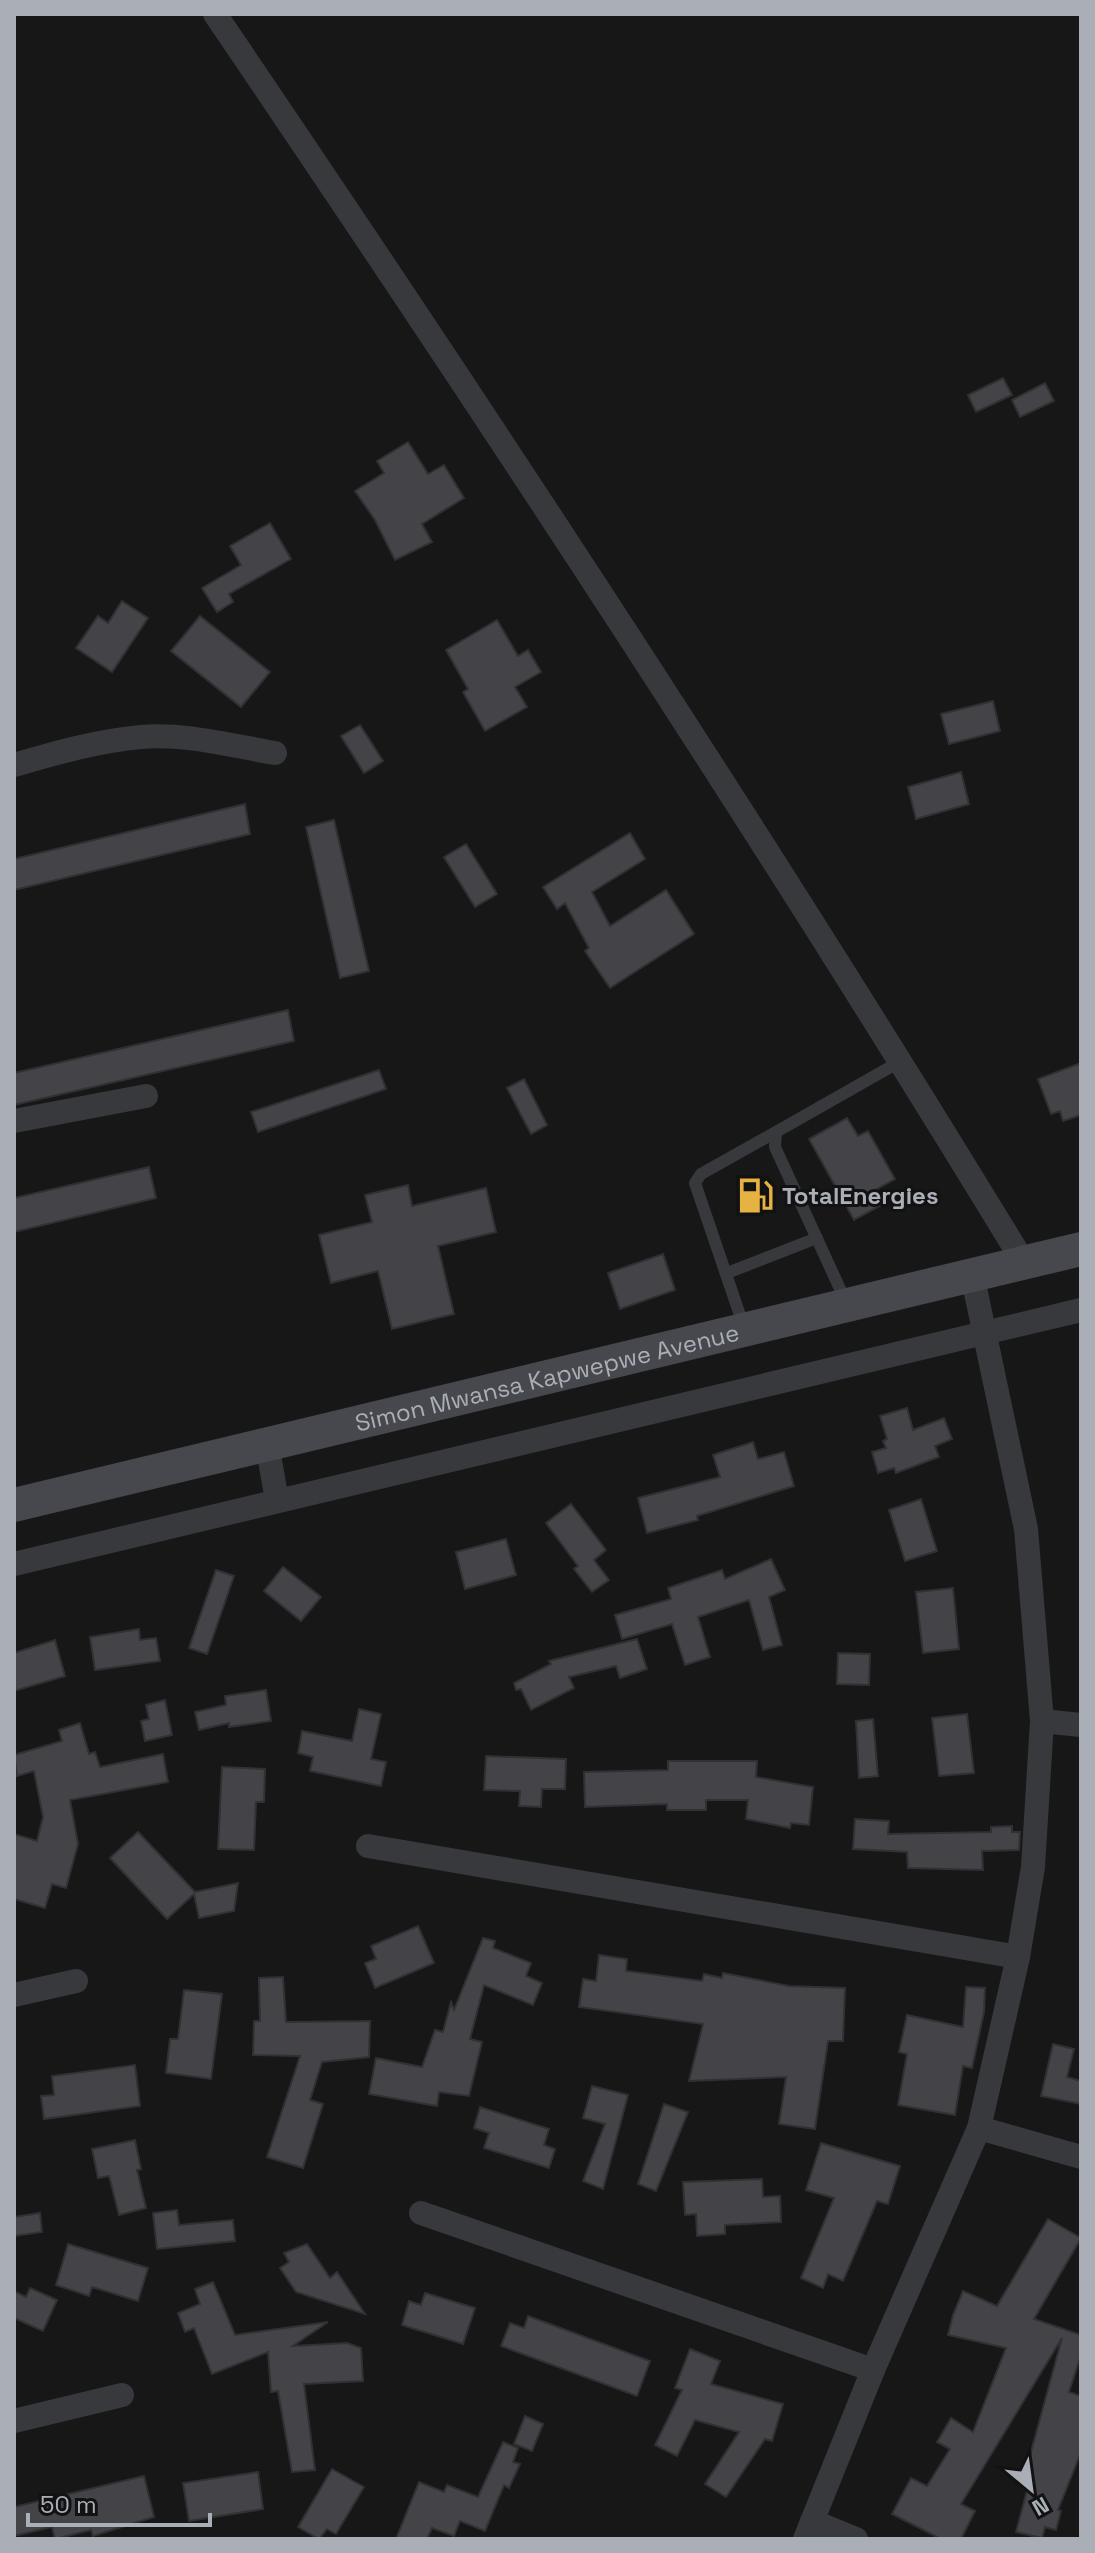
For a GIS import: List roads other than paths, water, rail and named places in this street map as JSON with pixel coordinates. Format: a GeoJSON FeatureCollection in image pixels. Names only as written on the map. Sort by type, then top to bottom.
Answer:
{"type":"FeatureCollection","features":[{"type":"Feature","properties":{"kind":"main road","name":"Simon Mwansa Kapwepwe Avenue"},"geometry":{"type":"LineString","coordinates":[[14,1505],[1081,1249]]}},
{"type":"Feature","properties":{"kind":"street"},"geometry":{"type":"LineString","coordinates":[[215,14],[585,564],[901,1061],[1024,1263]]}},
{"type":"Feature","properties":{"kind":"street"},"geometry":{"type":"LineString","coordinates":[[14,765],[79,747],[144,737],[211,742],[275,753]]}},
{"type":"Feature","properties":{"kind":"street"},"geometry":{"type":"LineString","coordinates":[[14,1121],[146,1096]]}},
{"type":"Feature","properties":{"kind":"street"},"geometry":{"type":"LineString","coordinates":[[856,2539],[808,2530],[873,2370],[979,2128],[1018,1957],[1033,1867],[1042,1721],[1026,1529],[972,1274]]}},
{"type":"Feature","properties":{"kind":"street"},"geometry":{"type":"LineString","coordinates":[[14,1564],[934,1342],[985,1335],[1081,1310]]}},
{"type":"Feature","properties":{"kind":"street"},"geometry":{"type":"LineString","coordinates":[[267,1444],[277,1500]]}},
{"type":"Feature","properties":{"kind":"street"},"geometry":{"type":"LineString","coordinates":[[1042,1721],[1081,1725]]}},
{"type":"Feature","properties":{"kind":"street"},"geometry":{"type":"LineString","coordinates":[[368,1846],[1018,1957]]}},
{"type":"Feature","properties":{"kind":"street"},"geometry":{"type":"LineString","coordinates":[[14,1995],[76,1981]]}},
{"type":"Feature","properties":{"kind":"street"},"geometry":{"type":"LineString","coordinates":[[979,2128],[1081,2157]]}},
{"type":"Feature","properties":{"kind":"street"},"geometry":{"type":"LineString","coordinates":[[421,2213],[873,2370]]}},
{"type":"Feature","properties":{"kind":"street"},"geometry":{"type":"LineString","coordinates":[[14,2421],[122,2395]]}},
{"type":"Feature","properties":{"kind":"lane"},"geometry":{"type":"LineString","coordinates":[[745,1330],[695,1183],[701,1174],[901,1061]]}},
{"type":"Feature","properties":{"kind":"lane"},"geometry":{"type":"LineString","coordinates":[[776,1132],[775,1147],[847,1304]]}},
{"type":"Feature","properties":{"kind":"lane"},"geometry":{"type":"LineString","coordinates":[[727,1273],[817,1238]]}},
{"type":"Feature","properties":{"kind":"place","name":"TotalEnergies"},"geometry":{"type":"Point","coordinates":[756,1195]}}]}
